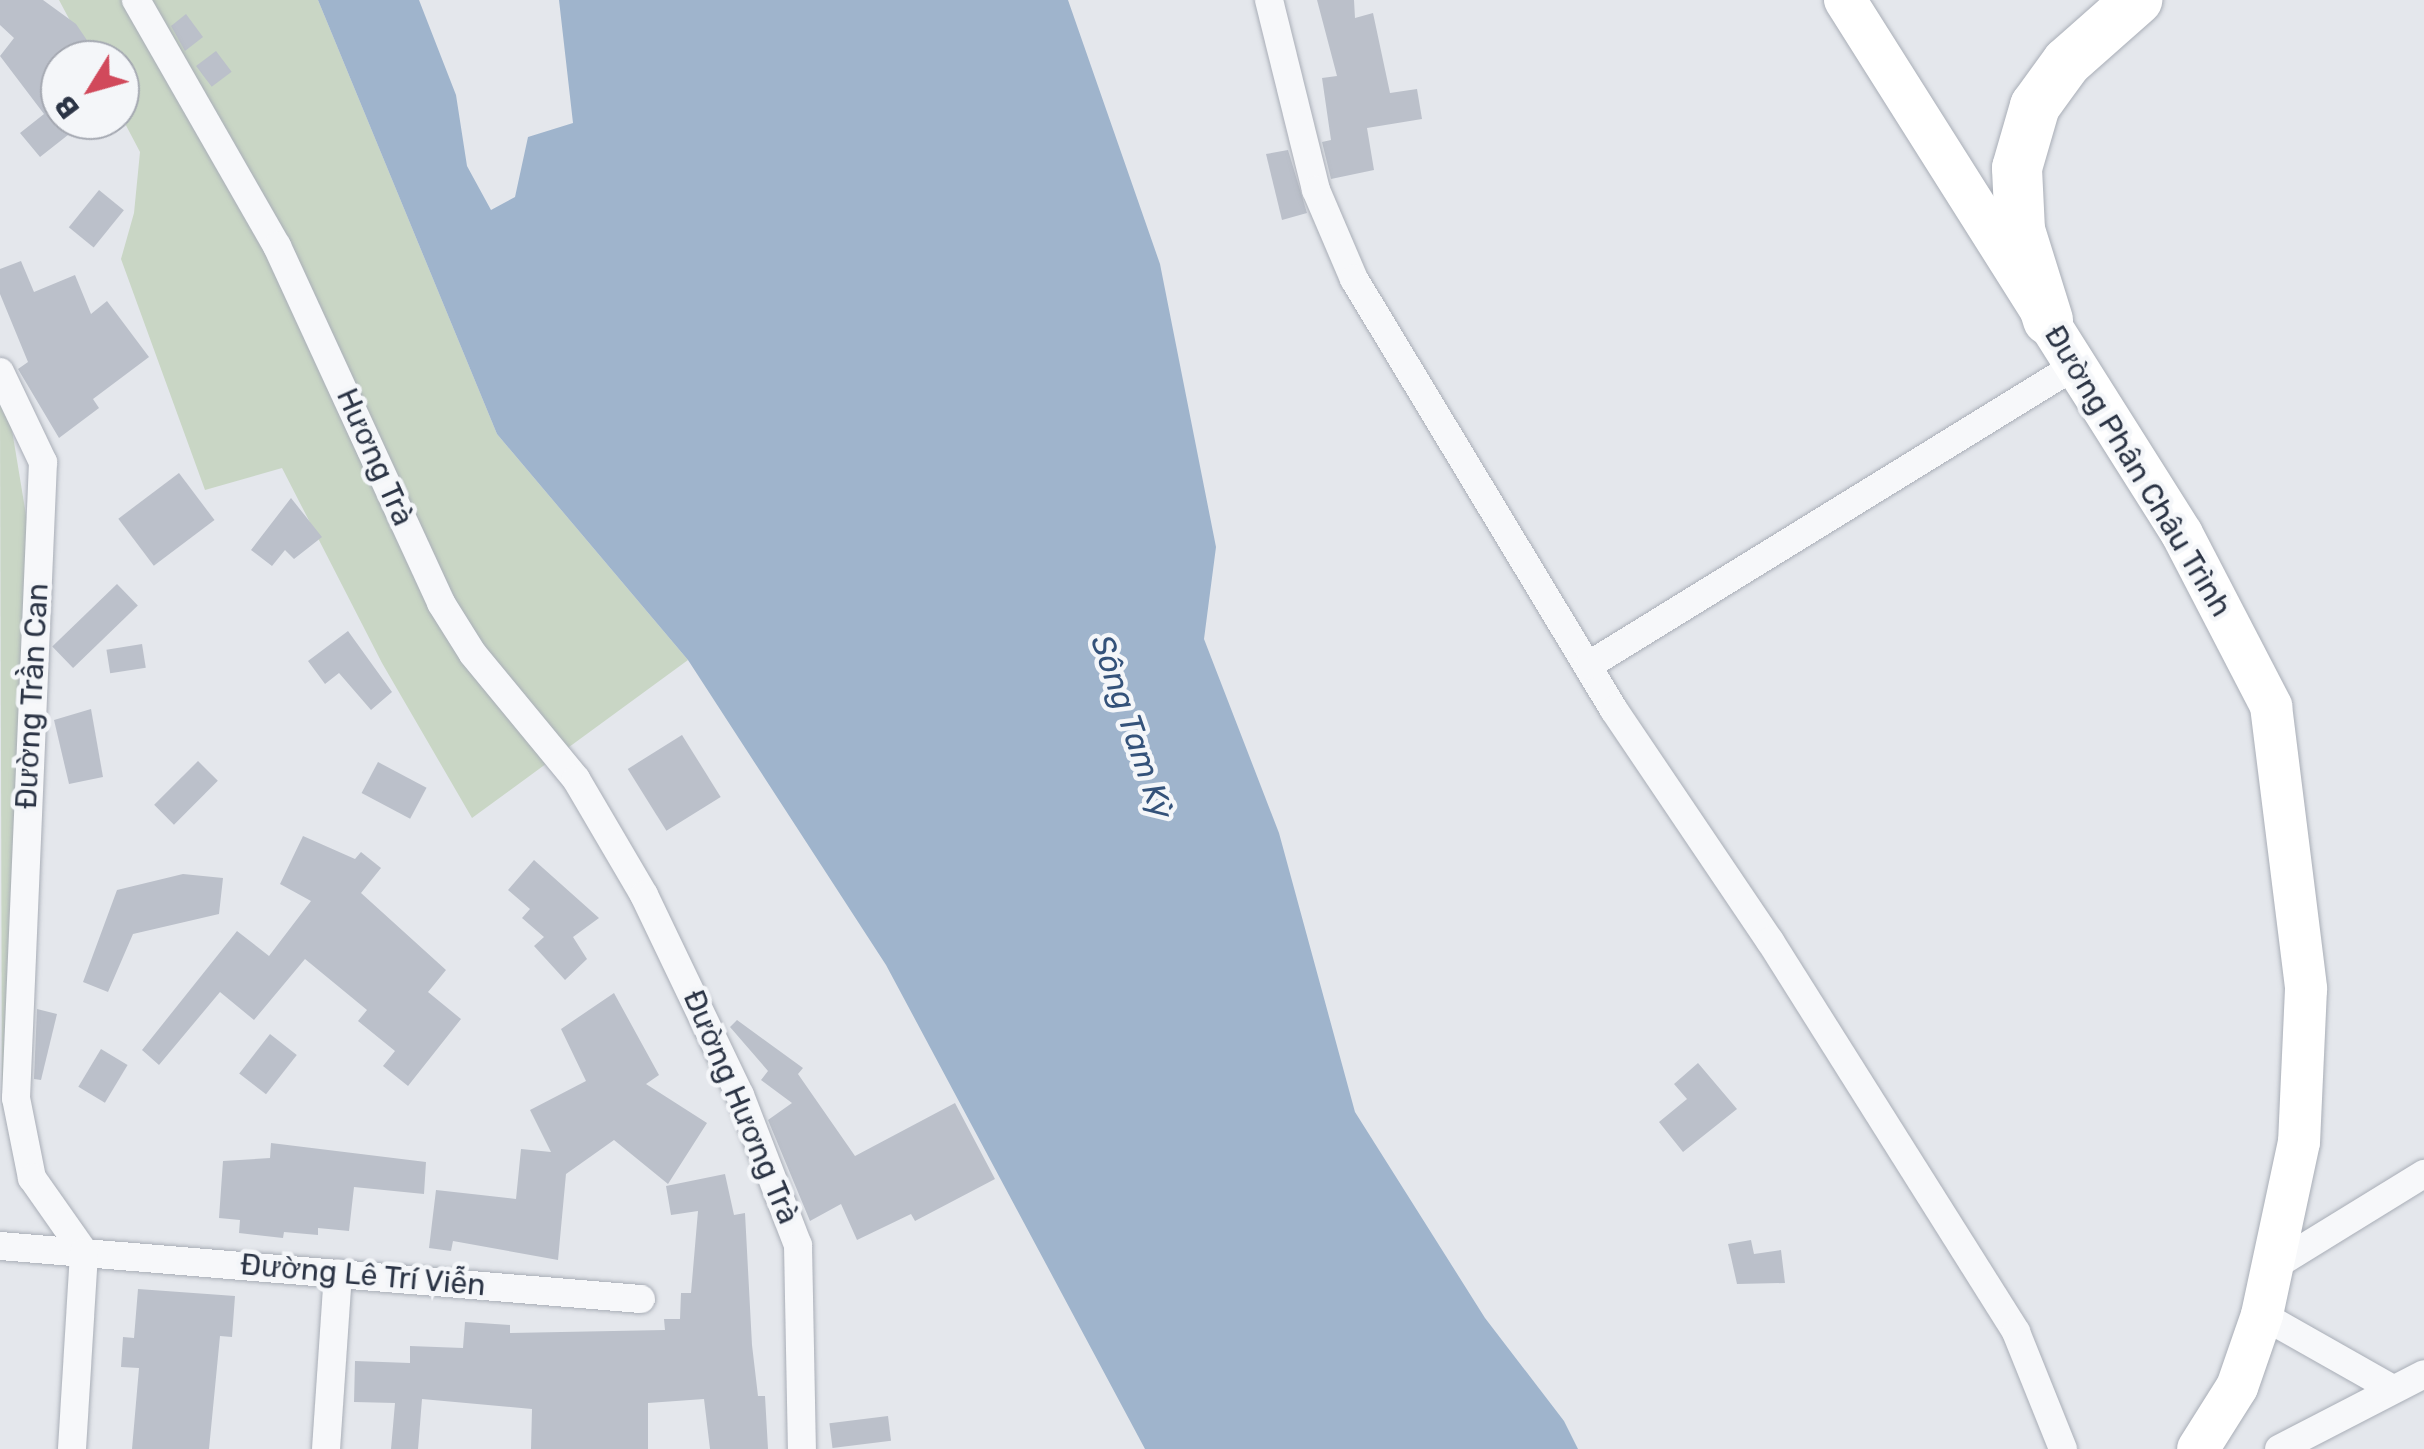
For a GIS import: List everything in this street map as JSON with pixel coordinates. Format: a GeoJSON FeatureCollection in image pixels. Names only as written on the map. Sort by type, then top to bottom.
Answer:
{"type":"FeatureCollection","features":[{"type":"Feature","properties":{"kind":"highway"},"geometry":{"type":"LineString","coordinates":[[2048,320],[2020,230],[2018,168],[2030,122],[2066,62],[2137,0]]}},
{"type":"Feature","properties":{"kind":"main road","name":"Đường Phân Châu Trình"},"geometry":{"type":"LineString","coordinates":[[1845,0],[2182,534],[2272,706],[2306,989],[2299,1142],[2262,1314],[2237,1387],[2198,1449]]}},
{"type":"Feature","properties":{"kind":"street","name":"Hương Trà"},"geometry":{"type":"LineString","coordinates":[[136,0],[276,246],[441,603],[473,654],[559,753],[644,895]]}},
{"type":"Feature","properties":{"kind":"street"},"geometry":{"type":"LineString","coordinates":[[1269,0],[1316,190],[1354,279],[1589,665],[2016,1332],[2063,1449]]}},
{"type":"Feature","properties":{"kind":"street"},"geometry":{"type":"LineString","coordinates":[[1589,665],[2076,364]]}},
{"type":"Feature","properties":{"kind":"street","name":"Đường Trần Can"},"geometry":{"type":"LineString","coordinates":[[0,372],[42,462],[16,1098],[32,1178],[84,1252]]}},
{"type":"Feature","properties":{"kind":"street","name":"Đường Hương Trà"},"geometry":{"type":"LineString","coordinates":[[644,895],[740,1095],[798,1245],[802,1449]]}},
{"type":"Feature","properties":{"kind":"street"},"geometry":{"type":"LineString","coordinates":[[2271,1268],[2424,1174]]}},
{"type":"Feature","properties":{"kind":"street","name":"Đường Lê Trí Viễn"},"geometry":{"type":"LineString","coordinates":[[0,1246],[641,1299]]}},
{"type":"Feature","properties":{"kind":"street"},"geometry":{"type":"LineString","coordinates":[[72,1449],[84,1252]]}},
{"type":"Feature","properties":{"kind":"street"},"geometry":{"type":"LineString","coordinates":[[326,1449],[338,1274]]}},
{"type":"Feature","properties":{"kind":"street"},"geometry":{"type":"LineString","coordinates":[[2262,1314],[2394,1390]]}},
{"type":"Feature","properties":{"kind":"street"},"geometry":{"type":"LineString","coordinates":[[2279,1449],[2424,1374]]}},
{"type":"Feature","properties":{"kind":"green space"},"geometry":{"type":"Polygon","coordinates":[[[59,0],[318,0],[497,434],[688,660],[472,818],[382,663],[282,468],[205,490],[121,259],[134,213],[140,152],[134,140],[140,140],[140,40],[80,40],[59,0]]]}},
{"type":"Feature","properties":{"kind":"green space"},"geometry":{"type":"Polygon","coordinates":[[[0,405],[11,424],[29,533],[2,1115],[0,405]]]}},
{"type":"Feature","properties":{"kind":"water","name":"Sông Tam Kỳ"},"geometry":{"type":"Polygon","coordinates":[[[318,0],[419,0],[456,95],[467,166],[491,210],[515,197],[528,137],[573,123],[559,0],[1068,0],[1160,264],[1216,547],[1204,639],[1279,833],[1355,1112],[1485,1318],[1564,1421],[1578,1449],[1145,1449],[886,965],[688,660],[497,434],[318,0]]]}},
{"type":"Feature","properties":{"kind":"building"},"geometry":{"type":"Polygon","coordinates":[[[0,0],[43,0],[76,24],[87,40],[40,40],[40,109],[0,56],[14,38],[0,25],[0,0]]]}},
{"type":"Feature","properties":{"kind":"building"},"geometry":{"type":"Polygon","coordinates":[[[1317,0],[1354,0],[1355,18],[1373,13],[1390,93],[1417,89],[1422,119],[1367,128],[1374,170],[1331,179],[1322,142],[1331,140],[1322,78],[1337,76],[1317,0]]]}},
{"type":"Feature","properties":{"kind":"building"},"geometry":{"type":"Polygon","coordinates":[[[186,14],[203,37],[185,51],[171,26],[186,14]]]}},
{"type":"Feature","properties":{"kind":"building"},"geometry":{"type":"Polygon","coordinates":[[[216,51],[232,72],[212,87],[196,66],[216,51]]]}},
{"type":"Feature","properties":{"kind":"building"},"geometry":{"type":"Polygon","coordinates":[[[40,117],[40,140],[62,140],[40,157],[20,133],[40,117]]]}},
{"type":"Feature","properties":{"kind":"building"},"geometry":{"type":"Polygon","coordinates":[[[1288,150],[1307,213],[1282,220],[1266,154],[1288,150]]]}},
{"type":"Feature","properties":{"kind":"building"},"geometry":{"type":"Polygon","coordinates":[[[99,190],[124,210],[94,247],[69,227],[99,190]]]}},
{"type":"Feature","properties":{"kind":"building"},"geometry":{"type":"Polygon","coordinates":[[[21,261],[34,292],[75,275],[91,314],[107,301],[149,357],[93,399],[99,408],[59,438],[18,369],[28,362],[0,294],[0,269],[21,261]]]}},
{"type":"Feature","properties":{"kind":"building"},"geometry":{"type":"Polygon","coordinates":[[[179,473],[215,520],[154,566],[118,519],[179,473]]]}},
{"type":"Feature","properties":{"kind":"building"},"geometry":{"type":"Polygon","coordinates":[[[291,498],[322,537],[294,559],[285,550],[272,566],[251,550],[291,498]]]}},
{"type":"Feature","properties":{"kind":"building"},"geometry":{"type":"Polygon","coordinates":[[[117,584],[138,606],[73,668],[52,647],[117,584]]]}},
{"type":"Feature","properties":{"kind":"building"},"geometry":{"type":"Polygon","coordinates":[[[348,631],[392,692],[371,710],[339,673],[325,684],[308,661],[348,631]]]}},
{"type":"Feature","properties":{"kind":"building"},"geometry":{"type":"Polygon","coordinates":[[[142,644],[146,668],[110,673],[106,650],[142,644]]]}},
{"type":"Feature","properties":{"kind":"building"},"geometry":{"type":"Polygon","coordinates":[[[91,709],[103,777],[69,784],[54,720],[91,709]]]}},
{"type":"Feature","properties":{"kind":"building"},"geometry":{"type":"Polygon","coordinates":[[[682,735],[721,797],[666,831],[628,769],[682,735]]]}},
{"type":"Feature","properties":{"kind":"building"},"geometry":{"type":"Polygon","coordinates":[[[198,761],[218,781],[174,825],[154,805],[198,761]]]}},
{"type":"Feature","properties":{"kind":"building"},"geometry":{"type":"Polygon","coordinates":[[[378,762],[427,788],[410,819],[362,793],[378,762]]]}},
{"type":"Feature","properties":{"kind":"building"},"geometry":{"type":"Polygon","coordinates":[[[303,836],[355,859],[361,852],[381,868],[361,893],[446,970],[428,992],[461,1019],[408,1086],[383,1066],[395,1051],[358,1021],[367,1010],[305,959],[254,1020],[220,992],[159,1065],[142,1050],[237,931],[269,956],[311,901],[280,884],[303,836]]]}},
{"type":"Feature","properties":{"kind":"building"},"geometry":{"type":"Polygon","coordinates":[[[534,860],[599,918],[573,937],[587,959],[565,980],[534,946],[544,937],[522,918],[530,909],[508,890],[534,860]]]}},
{"type":"Feature","properties":{"kind":"building"},"geometry":{"type":"Polygon","coordinates":[[[183,874],[223,878],[219,914],[133,934],[108,992],[83,982],[117,890],[183,874]]]}},
{"type":"Feature","properties":{"kind":"building"},"geometry":{"type":"Polygon","coordinates":[[[614,993],[659,1075],[646,1084],[707,1123],[668,1184],[614,1140],[566,1174],[558,1260],[453,1241],[451,1251],[429,1248],[436,1190],[516,1199],[521,1149],[551,1152],[530,1110],[586,1081],[561,1029],[614,993]]]}},
{"type":"Feature","properties":{"kind":"building"},"geometry":{"type":"Polygon","coordinates":[[[37,1009],[57,1014],[41,1080],[34,1079],[37,1009]]]}},
{"type":"Feature","properties":{"kind":"building"},"geometry":{"type":"Polygon","coordinates":[[[737,1020],[803,1068],[798,1074],[855,1156],[955,1103],[995,1179],[915,1221],[911,1214],[857,1240],[841,1204],[810,1221],[768,1120],[792,1103],[761,1080],[768,1071],[730,1027],[737,1020]]]}},
{"type":"Feature","properties":{"kind":"building"},"geometry":{"type":"Polygon","coordinates":[[[270,1034],[297,1055],[266,1094],[239,1073],[270,1034]]]}},
{"type":"Feature","properties":{"kind":"building"},"geometry":{"type":"Polygon","coordinates":[[[101,1049],[128,1065],[105,1103],[78,1087],[101,1049]]]}},
{"type":"Feature","properties":{"kind":"building"},"geometry":{"type":"Polygon","coordinates":[[[1698,1063],[1737,1109],[1683,1152],[1659,1122],[1687,1099],[1674,1084],[1698,1063]]]}},
{"type":"Feature","properties":{"kind":"building"},"geometry":{"type":"Polygon","coordinates":[[[271,1143],[426,1162],[424,1194],[354,1187],[349,1231],[318,1228],[318,1235],[284,1232],[283,1238],[239,1233],[240,1220],[219,1218],[223,1161],[270,1158],[271,1143]]]}},
{"type":"Feature","properties":{"kind":"building"},"geometry":{"type":"Polygon","coordinates":[[[725,1174],[734,1215],[745,1213],[752,1345],[758,1396],[765,1396],[768,1449],[710,1449],[704,1399],[648,1403],[648,1449],[531,1449],[532,1409],[422,1399],[418,1449],[391,1449],[395,1403],[354,1402],[355,1361],[410,1363],[410,1346],[463,1348],[465,1322],[510,1325],[510,1333],[665,1330],[664,1319],[680,1319],[681,1293],[691,1293],[698,1211],[671,1215],[666,1186],[725,1174]]]}},
{"type":"Feature","properties":{"kind":"building"},"geometry":{"type":"Polygon","coordinates":[[[1751,1240],[1754,1254],[1781,1250],[1785,1283],[1737,1284],[1728,1244],[1751,1240]]]}},
{"type":"Feature","properties":{"kind":"building"},"geometry":{"type":"Polygon","coordinates":[[[138,1289],[235,1296],[232,1337],[220,1336],[209,1449],[132,1449],[139,1368],[121,1367],[123,1337],[134,1338],[138,1289]]]}},
{"type":"Feature","properties":{"kind":"building"},"geometry":{"type":"Polygon","coordinates":[[[888,1416],[891,1441],[832,1448],[829,1423],[888,1416]]]}}]}
